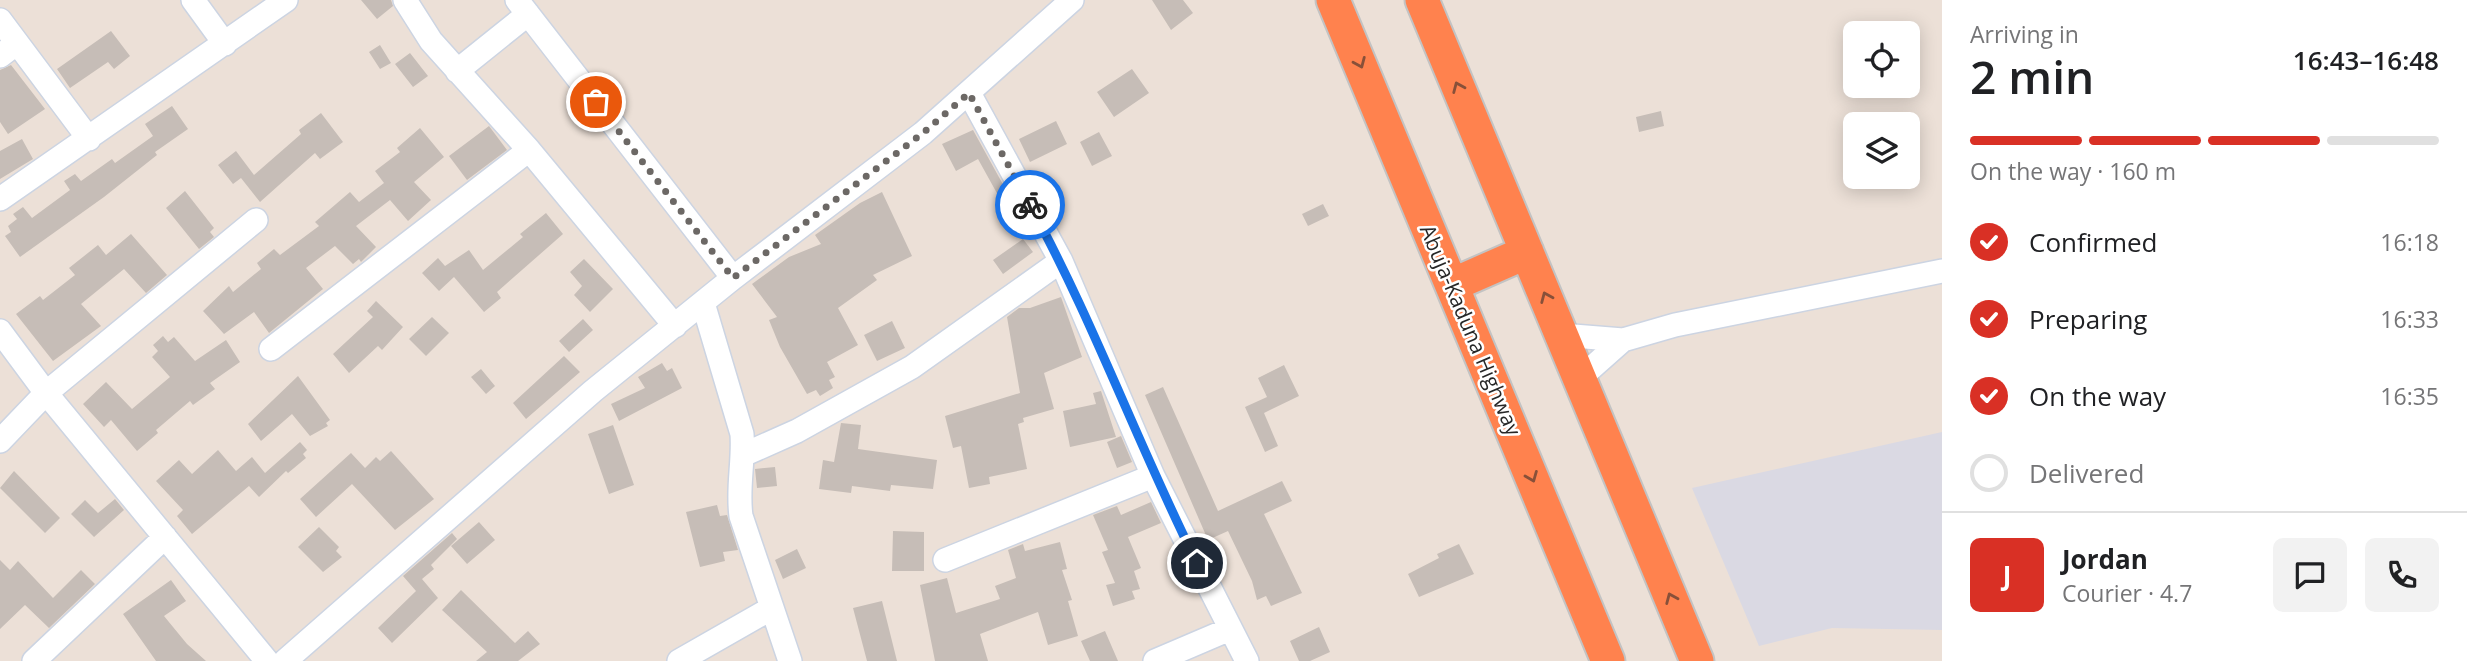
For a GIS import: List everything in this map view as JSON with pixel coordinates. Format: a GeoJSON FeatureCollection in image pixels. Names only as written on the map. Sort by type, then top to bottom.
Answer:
{"type":"FeatureCollection","features":[{"type":"Feature","properties":{"kind":"highway","name":"Abuja-Kaduna Highway"},"geometry":{"type":"LineString","coordinates":[[1333,0],[1608,661]]}},
{"type":"Feature","properties":{"kind":"highway"},"geometry":{"type":"LineString","coordinates":[[1422,0],[1697,661]]}},
{"type":"Feature","properties":{"kind":"highway"},"geometry":{"type":"LineString","coordinates":[[1452,285],[1527,251]]}},
{"type":"Feature","properties":{"kind":"street"},"geometry":{"type":"LineString","coordinates":[[193,0],[225,44]]}},
{"type":"Feature","properties":{"kind":"street"},"geometry":{"type":"LineString","coordinates":[[0,199],[286,0]]}},
{"type":"Feature","properties":{"kind":"street"},"geometry":{"type":"LineString","coordinates":[[405,0],[431,41],[529,150],[675,326]]}},
{"type":"Feature","properties":{"kind":"street"},"geometry":{"type":"LineString","coordinates":[[285,661],[593,391],[733,278],[923,133],[1072,0]]}},
{"type":"Feature","properties":{"kind":"street"},"geometry":{"type":"LineString","coordinates":[[457,71],[522,7],[733,278]]}},
{"type":"Feature","properties":{"kind":"street"},"geometry":{"type":"LineString","coordinates":[[0,20],[9,49],[89,139]]}},
{"type":"Feature","properties":{"kind":"street"},"geometry":{"type":"LineString","coordinates":[[969,93],[1061,261],[1153,476],[1247,661]]}},
{"type":"Feature","properties":{"kind":"street"},"geometry":{"type":"LineString","coordinates":[[271,349],[529,150]]}},
{"type":"Feature","properties":{"kind":"street"},"geometry":{"type":"LineString","coordinates":[[0,441],[46,394],[256,220]]}},
{"type":"Feature","properties":{"kind":"street"},"geometry":{"type":"LineString","coordinates":[[1894,281],[1942,253]]}},
{"type":"Feature","properties":{"kind":"street"},"geometry":{"type":"LineString","coordinates":[[743,455],[797,431],[912,368],[1061,261]]}},
{"type":"Feature","properties":{"kind":"street"},"geometry":{"type":"LineString","coordinates":[[1561,335],[1623,340],[1675,325],[1942,271]]}},
{"type":"Feature","properties":{"kind":"street"},"geometry":{"type":"LineString","coordinates":[[703,303],[742,434],[743,455],[738,495],[741,516],[790,661]]}},
{"type":"Feature","properties":{"kind":"street"},"geometry":{"type":"LineString","coordinates":[[0,331],[46,394],[267,661]]}},
{"type":"Feature","properties":{"kind":"street"},"geometry":{"type":"LineString","coordinates":[[1579,379],[1623,340]]}},
{"type":"Feature","properties":{"kind":"street"},"geometry":{"type":"LineString","coordinates":[[945,561],[1153,476]]}},
{"type":"Feature","properties":{"kind":"street"},"geometry":{"type":"LineString","coordinates":[[34,661],[165,537]]}},
{"type":"Feature","properties":{"kind":"street"},"geometry":{"type":"LineString","coordinates":[[679,661],[772,608]]}},
{"type":"Feature","properties":{"kind":"street"},"geometry":{"type":"LineString","coordinates":[[1155,661],[1230,628]]}},
{"type":"Feature","properties":{"kind":"shaded area"},"geometry":{"type":"Polygon","coordinates":[[[1942,432],[1942,630],[1832,628],[1759,646],[1692,488],[1942,432]]]}},
{"type":"Feature","properties":{"kind":"building"},"geometry":{"type":"Polygon","coordinates":[[[361,0],[391,0],[393,6],[377,19],[361,0]]]}},
{"type":"Feature","properties":{"kind":"building"},"geometry":{"type":"Polygon","coordinates":[[[1152,0],[1183,0],[1193,13],[1171,30],[1152,0]]]}},
{"type":"Feature","properties":{"kind":"building"},"geometry":{"type":"Polygon","coordinates":[[[111,31],[130,56],[114,69],[108,62],[70,88],[57,69],[111,31]]]}},
{"type":"Feature","properties":{"kind":"building"},"geometry":{"type":"Polygon","coordinates":[[[380,45],[391,63],[380,69],[369,52],[380,45]]]}},
{"type":"Feature","properties":{"kind":"building"},"geometry":{"type":"Polygon","coordinates":[[[410,53],[428,76],[413,87],[395,64],[410,53]]]}},
{"type":"Feature","properties":{"kind":"building"},"geometry":{"type":"Polygon","coordinates":[[[11,65],[45,109],[8,134],[0,122],[0,70],[11,65]]]}},
{"type":"Feature","properties":{"kind":"building"},"geometry":{"type":"Polygon","coordinates":[[[1132,69],[1149,93],[1114,117],[1097,92],[1132,69]]]}},
{"type":"Feature","properties":{"kind":"building"},"geometry":{"type":"Polygon","coordinates":[[[172,106],[188,129],[155,152],[157,155],[104,197],[20,257],[5,236],[11,232],[8,226],[17,219],[13,214],[23,207],[32,218],[70,190],[64,181],[75,174],[81,181],[112,159],[115,163],[153,136],[145,124],[172,106]]]}},
{"type":"Feature","properties":{"kind":"building"},"geometry":{"type":"Polygon","coordinates":[[[1661,111],[1664,126],[1639,132],[1636,117],[1661,111]]]}},
{"type":"Feature","properties":{"kind":"building"},"geometry":{"type":"Polygon","coordinates":[[[321,113],[343,142],[320,159],[315,153],[260,202],[241,178],[233,184],[218,165],[236,151],[254,175],[301,134],[299,130],[321,113]]]}},
{"type":"Feature","properties":{"kind":"building"},"geometry":{"type":"Polygon","coordinates":[[[1056,121],[1067,144],[1030,162],[1019,139],[1056,121]]]}},
{"type":"Feature","properties":{"kind":"building"},"geometry":{"type":"Polygon","coordinates":[[[489,126],[507,150],[467,180],[449,156],[489,126]]]}},
{"type":"Feature","properties":{"kind":"building"},"geometry":{"type":"Polygon","coordinates":[[[420,128],[444,157],[414,182],[431,200],[408,221],[390,200],[356,226],[376,247],[361,262],[359,259],[353,264],[335,246],[306,268],[323,289],[269,333],[254,312],[224,334],[203,311],[229,286],[233,292],[261,269],[257,263],[274,249],[280,255],[319,226],[315,222],[350,192],[359,202],[384,183],[375,171],[400,152],[397,148],[420,128]]]}},
{"type":"Feature","properties":{"kind":"building"},"geometry":{"type":"Polygon","coordinates":[[[973,130],[1022,219],[1014,224],[978,159],[956,171],[942,144],[973,130]]]}},
{"type":"Feature","properties":{"kind":"building"},"geometry":{"type":"Polygon","coordinates":[[[1099,132],[1112,156],[1092,166],[1080,142],[1099,132]]]}},
{"type":"Feature","properties":{"kind":"building"},"geometry":{"type":"Polygon","coordinates":[[[22,139],[33,159],[0,179],[0,151],[22,139]]]}},
{"type":"Feature","properties":{"kind":"building"},"geometry":{"type":"Polygon","coordinates":[[[185,191],[214,228],[210,232],[214,237],[199,249],[166,208],[185,191]]]}},
{"type":"Feature","properties":{"kind":"building"},"geometry":{"type":"Polygon","coordinates":[[[882,192],[912,256],[873,275],[877,280],[838,308],[858,345],[827,362],[835,377],[829,380],[833,388],[820,396],[816,390],[807,394],[780,347],[769,320],[777,317],[752,284],[789,257],[821,244],[815,235],[860,203],[882,192]]]}},
{"type":"Feature","properties":{"kind":"building"},"geometry":{"type":"Polygon","coordinates":[[[1323,204],[1329,216],[1308,226],[1302,214],[1323,204]]]}},
{"type":"Feature","properties":{"kind":"building"},"geometry":{"type":"Polygon","coordinates":[[[546,213],[563,234],[497,292],[501,298],[484,312],[454,277],[439,291],[422,273],[438,258],[445,266],[469,250],[483,270],[523,237],[520,234],[546,213]]]}},
{"type":"Feature","properties":{"kind":"building"},"geometry":{"type":"Polygon","coordinates":[[[131,234],[167,275],[146,293],[124,269],[81,304],[101,326],[53,361],[16,314],[40,296],[43,300],[75,275],[69,268],[98,245],[106,255],[131,234]]]}},
{"type":"Feature","properties":{"kind":"building"},"geometry":{"type":"Polygon","coordinates":[[[1023,239],[1033,252],[1003,274],[993,260],[1023,239]]]}},
{"type":"Feature","properties":{"kind":"building"},"geometry":{"type":"Polygon","coordinates":[[[584,259],[613,289],[590,312],[574,295],[582,286],[570,272],[584,259]]]}},
{"type":"Feature","properties":{"kind":"building"},"geometry":{"type":"Polygon","coordinates":[[[1061,297],[1082,357],[1044,373],[1054,409],[1023,418],[1024,422],[1018,424],[1027,469],[989,477],[990,484],[969,488],[961,446],[953,448],[945,416],[1020,393],[1007,317],[1019,308],[1030,308],[1061,297]]]}},
{"type":"Feature","properties":{"kind":"building"},"geometry":{"type":"Polygon","coordinates":[[[376,301],[403,327],[382,350],[378,346],[349,373],[333,354],[373,317],[367,311],[376,301]]]}},
{"type":"Feature","properties":{"kind":"building"},"geometry":{"type":"Polygon","coordinates":[[[432,317],[449,333],[426,356],[409,339],[432,317]]]}},
{"type":"Feature","properties":{"kind":"building"},"geometry":{"type":"Polygon","coordinates":[[[583,319],[593,330],[569,352],[559,341],[583,319]]]}},
{"type":"Feature","properties":{"kind":"building"},"geometry":{"type":"Polygon","coordinates":[[[892,321],[905,348],[877,361],[864,335],[892,321]]]}},
{"type":"Feature","properties":{"kind":"building"},"geometry":{"type":"Polygon","coordinates":[[[163,336],[168,342],[174,337],[195,361],[226,340],[240,362],[210,383],[215,389],[193,405],[190,401],[156,430],[158,433],[137,451],[111,420],[104,427],[83,404],[106,382],[132,409],[170,377],[152,357],[158,351],[153,345],[163,336]]]}},
{"type":"Feature","properties":{"kind":"building"},"geometry":{"type":"Polygon","coordinates":[[[564,356],[580,372],[526,419],[513,403],[564,356]]]}},
{"type":"Feature","properties":{"kind":"building"},"geometry":{"type":"Polygon","coordinates":[[[662,363],[667,371],[672,368],[682,388],[619,421],[611,404],[645,388],[638,377],[662,363]]]}},
{"type":"Feature","properties":{"kind":"building"},"geometry":{"type":"Polygon","coordinates":[[[1284,365],[1299,396],[1264,413],[1278,446],[1265,452],[1245,407],[1267,397],[1258,378],[1284,365]]]}},
{"type":"Feature","properties":{"kind":"building"},"geometry":{"type":"Polygon","coordinates":[[[481,369],[495,386],[486,394],[471,377],[481,369]]]}},
{"type":"Feature","properties":{"kind":"building"},"geometry":{"type":"Polygon","coordinates":[[[298,376],[330,420],[326,423],[328,426],[310,436],[292,414],[261,441],[248,424],[298,376]]]}},
{"type":"Feature","properties":{"kind":"building"},"geometry":{"type":"Polygon","coordinates":[[[1163,387],[1218,511],[1282,481],[1292,501],[1264,514],[1302,593],[1271,606],[1266,596],[1257,600],[1252,581],[1228,531],[1208,540],[1145,395],[1163,387]]]}},
{"type":"Feature","properties":{"kind":"building"},"geometry":{"type":"Polygon","coordinates":[[[1101,391],[1116,437],[1070,447],[1063,411],[1096,404],[1093,393],[1101,391]]]}},
{"type":"Feature","properties":{"kind":"building"},"geometry":{"type":"Polygon","coordinates":[[[841,423],[861,425],[858,449],[937,460],[933,489],[891,485],[890,491],[852,486],[851,493],[819,489],[823,460],[834,462],[841,423]]]}},
{"type":"Feature","properties":{"kind":"building"},"geometry":{"type":"Polygon","coordinates":[[[613,425],[634,485],[609,494],[588,434],[613,425]]]}},
{"type":"Feature","properties":{"kind":"building"},"geometry":{"type":"Polygon","coordinates":[[[1121,436],[1132,462],[1117,468],[1107,442],[1121,436]]]}},
{"type":"Feature","properties":{"kind":"building"},"geometry":{"type":"Polygon","coordinates":[[[300,442],[307,450],[303,454],[306,458],[288,473],[286,471],[259,497],[249,486],[192,534],[177,516],[183,510],[156,481],[179,460],[192,474],[218,450],[236,471],[252,457],[265,473],[300,442]]]}},
{"type":"Feature","properties":{"kind":"building"},"geometry":{"type":"Polygon","coordinates":[[[391,451],[434,499],[395,530],[352,484],[316,517],[300,499],[351,453],[365,468],[376,457],[380,461],[391,451]]]}},
{"type":"Feature","properties":{"kind":"building"},"geometry":{"type":"Polygon","coordinates":[[[775,467],[777,486],[757,488],[755,469],[775,467]]]}},
{"type":"Feature","properties":{"kind":"building"},"geometry":{"type":"Polygon","coordinates":[[[14,471],[60,518],[45,533],[0,488],[14,471]]]}},
{"type":"Feature","properties":{"kind":"building"},"geometry":{"type":"Polygon","coordinates":[[[115,499],[124,510],[94,537],[71,514],[85,500],[98,513],[115,499]]]}},
{"type":"Feature","properties":{"kind":"building"},"geometry":{"type":"Polygon","coordinates":[[[1151,502],[1161,523],[1128,537],[1141,568],[1134,571],[1140,589],[1132,591],[1135,599],[1113,606],[1106,585],[1115,583],[1102,552],[1108,550],[1093,515],[1117,506],[1121,515],[1151,502]]]}},
{"type":"Feature","properties":{"kind":"building"},"geometry":{"type":"Polygon","coordinates":[[[717,505],[720,516],[727,515],[738,550],[723,552],[725,561],[700,567],[686,512],[717,505]]]}},
{"type":"Feature","properties":{"kind":"building"},"geometry":{"type":"Polygon","coordinates":[[[479,522],[495,540],[467,564],[451,546],[479,522]]]}},
{"type":"Feature","properties":{"kind":"building"},"geometry":{"type":"Polygon","coordinates":[[[319,527],[339,547],[336,551],[342,557],[323,572],[298,547],[319,527]]]}},
{"type":"Feature","properties":{"kind":"building"},"geometry":{"type":"Polygon","coordinates":[[[893,531],[924,532],[924,571],[892,571],[893,531]]]}},
{"type":"Feature","properties":{"kind":"building"},"geometry":{"type":"Polygon","coordinates":[[[452,533],[457,539],[431,565],[434,569],[422,579],[438,598],[392,643],[378,628],[416,591],[403,576],[452,533]]]}},
{"type":"Feature","properties":{"kind":"building"},"geometry":{"type":"Polygon","coordinates":[[[1060,542],[1067,569],[1062,570],[1072,600],[1068,601],[1078,636],[1048,645],[1038,612],[980,634],[988,661],[935,661],[920,585],[947,578],[956,613],[1000,599],[995,586],[1016,578],[1008,550],[1023,544],[1025,551],[1060,542]]]}},
{"type":"Feature","properties":{"kind":"building"},"geometry":{"type":"Polygon","coordinates":[[[1459,544],[1474,574],[1419,597],[1408,574],[1439,558],[1437,554],[1459,544]]]}},
{"type":"Feature","properties":{"kind":"building"},"geometry":{"type":"Polygon","coordinates":[[[797,549],[806,568],[783,579],[775,560],[797,549]]]}},
{"type":"Feature","properties":{"kind":"building"},"geometry":{"type":"Polygon","coordinates":[[[0,560],[10,570],[18,561],[53,598],[81,570],[95,584],[49,628],[25,605],[0,629],[0,560]]]}},
{"type":"Feature","properties":{"kind":"building"},"geometry":{"type":"Polygon","coordinates":[[[171,580],[186,601],[164,616],[187,644],[206,661],[156,661],[123,614],[171,580]]]}},
{"type":"Feature","properties":{"kind":"building"},"geometry":{"type":"Polygon","coordinates":[[[461,590],[515,643],[528,631],[540,644],[518,661],[476,661],[487,652],[442,610],[461,590]]]}},
{"type":"Feature","properties":{"kind":"building"},"geometry":{"type":"Polygon","coordinates":[[[882,601],[897,661],[867,661],[853,608],[882,601]]]}},
{"type":"Feature","properties":{"kind":"building"},"geometry":{"type":"Polygon","coordinates":[[[1319,627],[1330,652],[1310,661],[1299,661],[1290,641],[1319,627]]]}},
{"type":"Feature","properties":{"kind":"building"},"geometry":{"type":"Polygon","coordinates":[[[1105,631],[1118,661],[1090,661],[1081,641],[1105,631]]]}},
{"type":"Feature","properties":{"kind":"way so far"},"geometry":{"type":"LineString","coordinates":[[596,102],[733,278],[923,133],[969,93],[1030,205]]}},
{"type":"Feature","properties":{"kind":"route"},"geometry":{"type":"LineString","coordinates":[[1030,205],[1061,261],[1153,476],[1197,563]]}}]}
